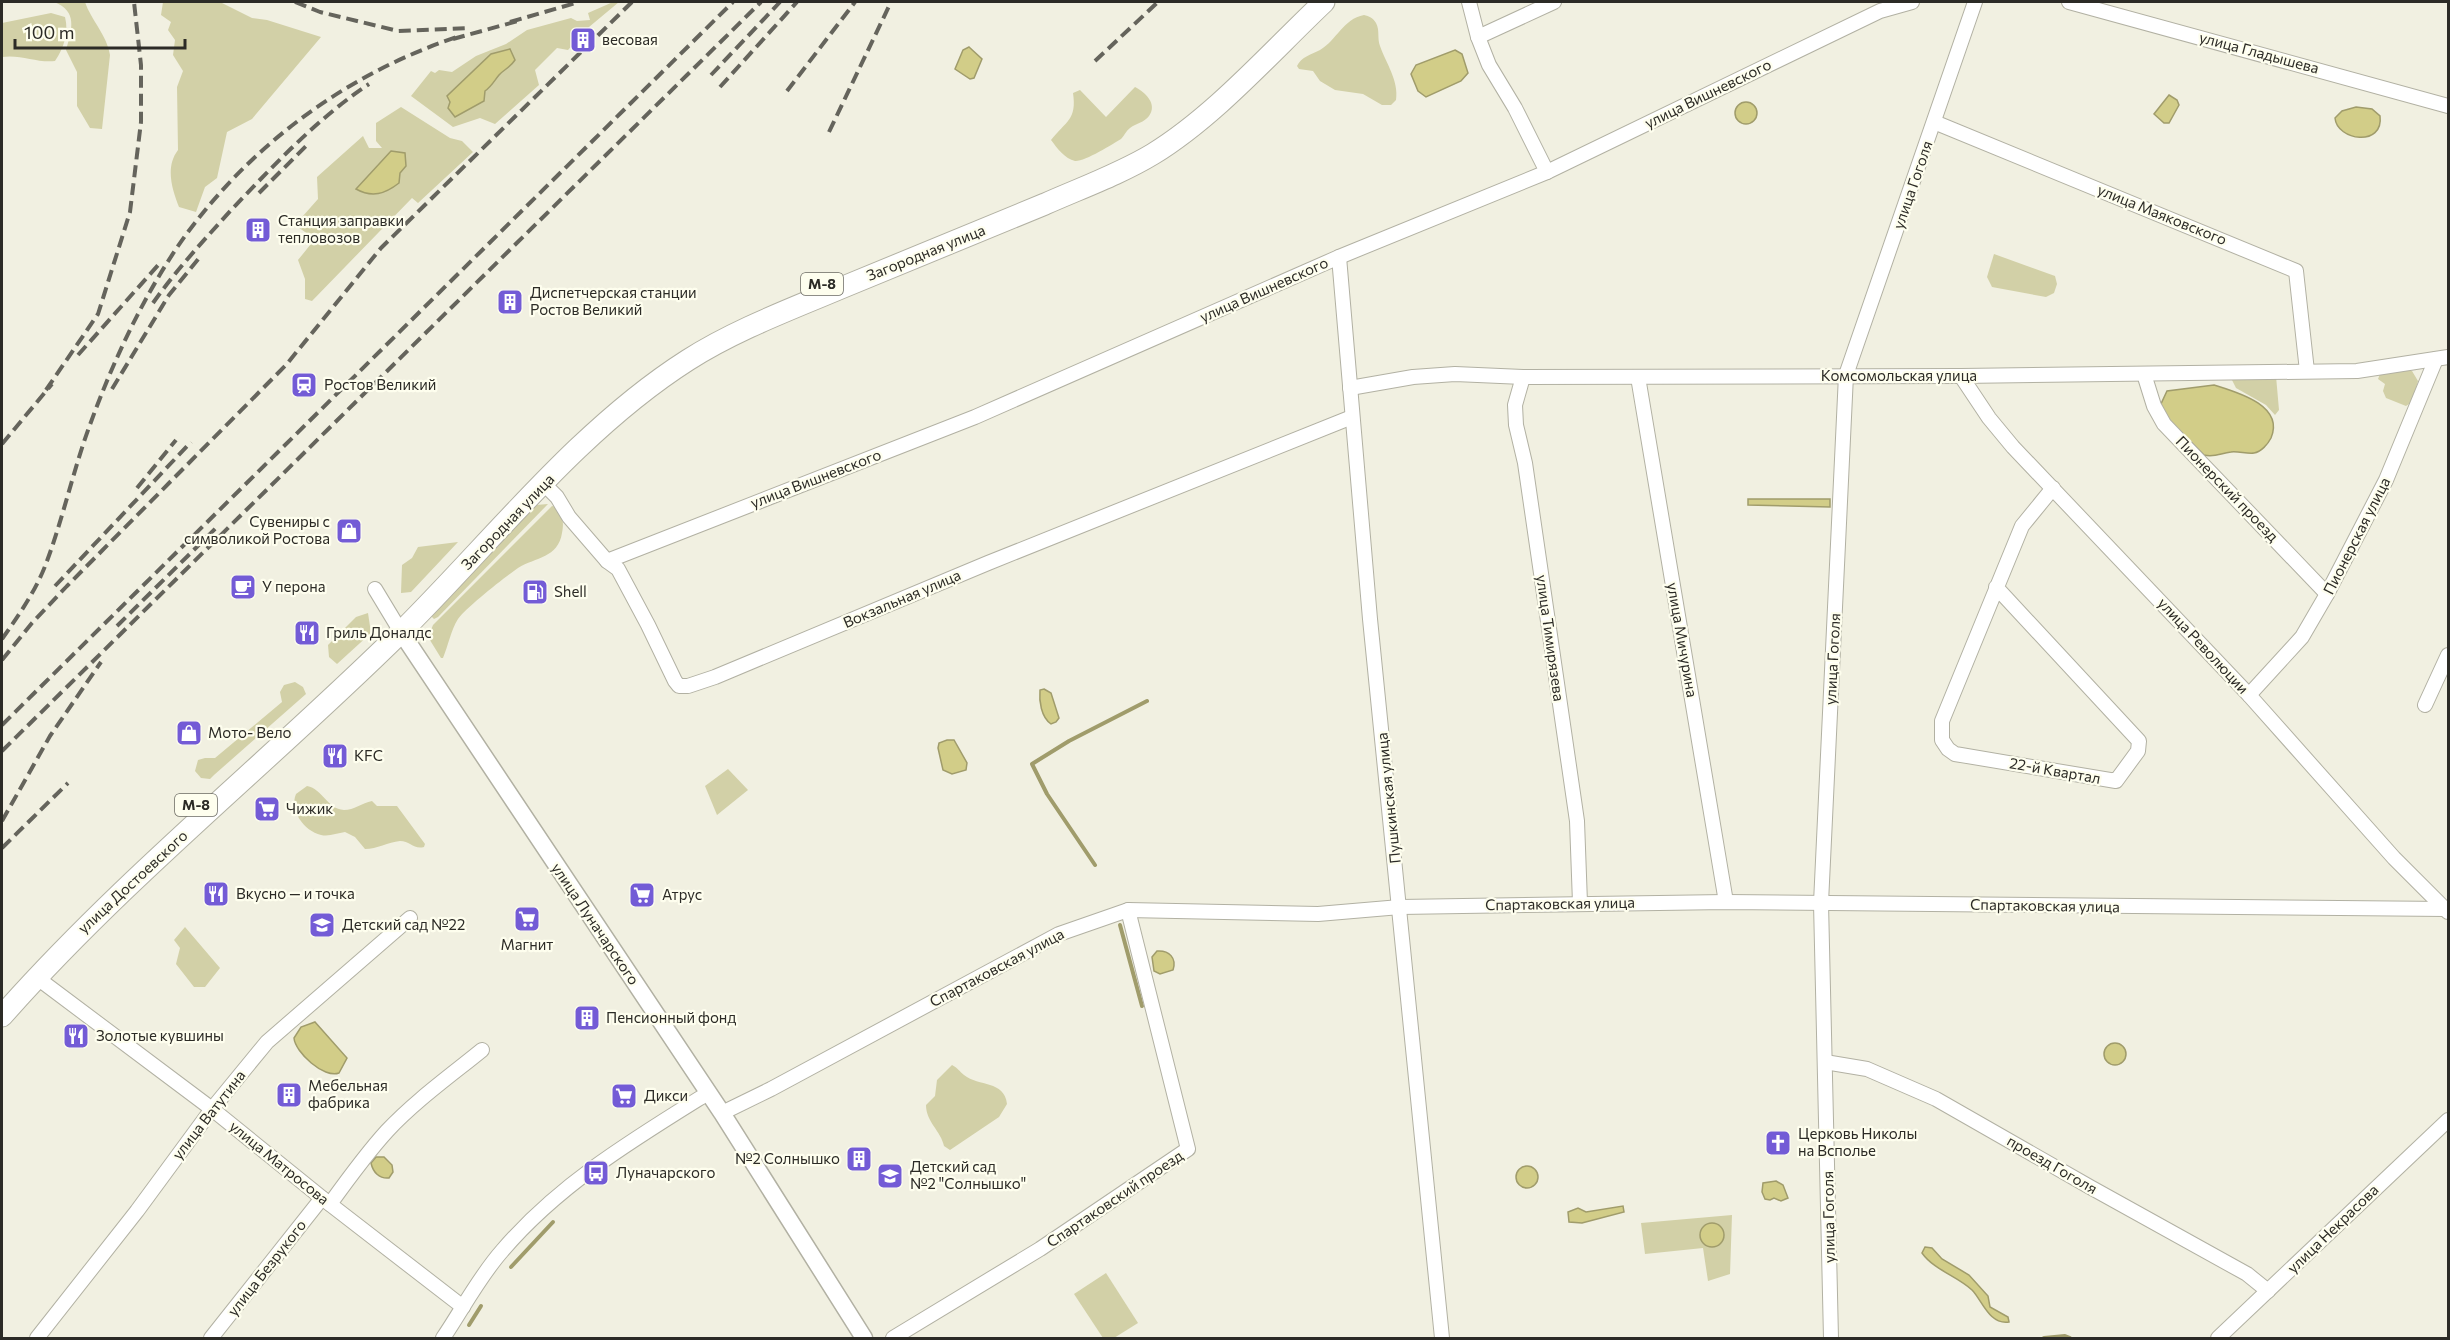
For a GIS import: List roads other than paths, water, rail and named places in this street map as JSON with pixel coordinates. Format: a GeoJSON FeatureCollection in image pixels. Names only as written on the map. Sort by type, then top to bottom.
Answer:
{"type":"FeatureCollection","features":[{"type":"Feature","properties":{"kind":"highway","name":"Загородная улица"},"geometry":{"type":"LineString","coordinates":[[399,627],[582,431],[619,397],[677,354],[771,305],[1088,172],[1135,150],[1177,121],[1306,2]]}},
{"type":"Feature","properties":{"kind":"highway","name":"Загородная улица"},"geometry":{"type":"LineString","coordinates":[[399,627],[622,408],[662,377],[702,351],[758,324],[1102,179],[1151,155],[1209,111],[1324,2]]}},
{"type":"Feature","properties":{"kind":"highway","name":"улица Достоевского"},"geometry":{"type":"LineString","coordinates":[[2,1016],[36,977],[145,869],[285,742],[399,627]]}},
{"type":"Feature","properties":{"kind":"highway","name":"улица Достоевского"},"geometry":{"type":"LineString","coordinates":[[2,996],[52,942],[128,869],[399,627]]}},
{"type":"Feature","properties":{"kind":"street"},"geometry":{"type":"LineString","coordinates":[[1469,2],[1478,37],[1489,65],[1515,108],[1547,172]]}},
{"type":"Feature","properties":{"kind":"street"},"geometry":{"type":"LineString","coordinates":[[1478,37],[1554,2]]}},
{"type":"Feature","properties":{"kind":"street","name":"улица Вишневского"},"geometry":{"type":"LineString","coordinates":[[607,561],[975,417],[1339,257],[1547,172],[1880,12],[1912,2]]}},
{"type":"Feature","properties":{"kind":"street","name":"улица Гоголя"},"geometry":{"type":"LineString","coordinates":[[1831,1338],[1821,903],[1846,375],[1975,2]]}},
{"type":"Feature","properties":{"kind":"street","name":"улица Гладышева"},"geometry":{"type":"LineString","coordinates":[[2069,2],[2448,106]]}},
{"type":"Feature","properties":{"kind":"street","name":"улица Маяковского"},"geometry":{"type":"LineString","coordinates":[[1934,122],[2296,271],[2307,371]]}},
{"type":"Feature","properties":{"kind":"street","name":"Пушкинская улица"},"geometry":{"type":"LineString","coordinates":[[1339,257],[1352,417],[1442,1338]]}},
{"type":"Feature","properties":{"kind":"street","name":"Комсомольская улица"},"geometry":{"type":"LineString","coordinates":[[1350,388],[1413,377],[1455,374],[1523,377],[1961,376],[2357,371],[2442,358]]}},
{"type":"Feature","properties":{"kind":"street","name":"Пионерская улица"},"geometry":{"type":"LineString","coordinates":[[2249,695],[2302,637],[2327,594],[2386,480],[2442,358]]}},
{"type":"Feature","properties":{"kind":"street","name":"Пионерский проезд"},"geometry":{"type":"LineString","coordinates":[[2144,374],[2154,406],[2164,424],[2327,594]]}},
{"type":"Feature","properties":{"kind":"street","name":"улица Революции"},"geometry":{"type":"LineString","coordinates":[[1961,376],[1989,418],[2013,447],[2249,695],[2394,858],[2447,911]]}},
{"type":"Feature","properties":{"kind":"street","name":"улица Тимирязева"},"geometry":{"type":"LineString","coordinates":[[1523,377],[1515,405],[1516,425],[1525,462],[1576,821],[1580,903]]}},
{"type":"Feature","properties":{"kind":"street","name":"улица Мичурина"},"geometry":{"type":"LineString","coordinates":[[1638,377],[1726,902]]}},
{"type":"Feature","properties":{"kind":"street","name":"Вокзальная улица"},"geometry":{"type":"LineString","coordinates":[[544,484],[557,497],[569,517],[607,561],[618,569],[675,681],[679,686],[688,686],[1352,417]]}},
{"type":"Feature","properties":{"kind":"street","name":"22-й Квартал"},"geometry":{"type":"LineString","coordinates":[[1996,587],[2139,741],[2138,751],[2116,781],[1955,754],[1942,740],[1942,721],[1996,587],[2022,526],[2053,488]]}},
{"type":"Feature","properties":{"kind":"street"},"geometry":{"type":"LineString","coordinates":[[375,589],[399,627]]}},
{"type":"Feature","properties":{"kind":"street","name":"улица Луначарского"},"geometry":{"type":"LineString","coordinates":[[399,627],[722,1113],[864,1338]]}},
{"type":"Feature","properties":{"kind":"street"},"geometry":{"type":"LineString","coordinates":[[2425,705],[2448,655]]}},
{"type":"Feature","properties":{"kind":"street","name":"Спартаковская улица"},"geometry":{"type":"LineString","coordinates":[[722,1113],[1059,934],[1128,910],[1318,914],[1400,907],[1726,902],[2447,911]]}},
{"type":"Feature","properties":{"kind":"street","name":"Спартаковский проезд"},"geometry":{"type":"LineString","coordinates":[[892,1338],[1040,1249],[1188,1149],[1128,910]]}},
{"type":"Feature","properties":{"kind":"street","name":"улица Ватутина"},"geometry":{"type":"LineString","coordinates":[[37,1338],[137,1211],[212,1109],[279,1029],[327,992],[410,918]]}},
{"type":"Feature","properties":{"kind":"street","name":"улица Матросова"},"geometry":{"type":"LineString","coordinates":[[36,977],[212,1109],[463,1307]]}},
{"type":"Feature","properties":{"kind":"street"},"geometry":{"type":"LineString","coordinates":[[326,1201],[389,1129],[482,1050]]}},
{"type":"Feature","properties":{"kind":"street","name":"проезд Гоголя"},"geometry":{"type":"LineString","coordinates":[[1825,1062],[1867,1069],[1936,1099],[2090,1188],[2247,1274],[2268,1291]]}},
{"type":"Feature","properties":{"kind":"street"},"geometry":{"type":"LineString","coordinates":[[443,1338],[500,1252],[526,1225],[584,1174],[648,1129],[708,1093]]}},
{"type":"Feature","properties":{"kind":"street","name":"улица Некрасова"},"geometry":{"type":"LineString","coordinates":[[2223,1337],[2268,1291],[2448,1120]]}},
{"type":"Feature","properties":{"kind":"street","name":"улица Безрукого"},"geometry":{"type":"LineString","coordinates":[[211,1338],[326,1201]]}},
{"type":"Feature","properties":{"kind":"waterway"},"geometry":{"type":"LineString","coordinates":[[1095,865],[1047,794],[1032,764],[1069,741],[1147,701]]}},
{"type":"Feature","properties":{"kind":"waterway"},"geometry":{"type":"LineString","coordinates":[[1120,925],[1142,1006]]}},
{"type":"Feature","properties":{"kind":"waterway"},"geometry":{"type":"LineString","coordinates":[[511,1267],[553,1222]]}},
{"type":"Feature","properties":{"kind":"waterway"},"geometry":{"type":"LineString","coordinates":[[469,1325],[481,1306]]}},
{"type":"Feature","properties":{"kind":"waterway"},"geometry":{"type":"LineString","coordinates":[[2044,1338],[2065,1336],[2070,1338]]}},
{"type":"Feature","properties":{"kind":"railway"},"geometry":{"type":"LineString","coordinates":[[46,390],[98,314],[130,212],[141,122],[141,65],[134,2]]}},
{"type":"Feature","properties":{"kind":"railway"},"geometry":{"type":"LineString","coordinates":[[295,2],[320,12],[398,31],[468,28]]}},
{"type":"Feature","properties":{"kind":"railway"},"geometry":{"type":"LineString","coordinates":[[510,22],[579,2]]}},
{"type":"Feature","properties":{"kind":"railway"},"geometry":{"type":"LineString","coordinates":[[2,660],[32,623],[67,586],[286,365],[381,248],[632,2]]}},
{"type":"Feature","properties":{"kind":"railway"},"geometry":{"type":"LineString","coordinates":[[2,725],[733,2]]}},
{"type":"Feature","properties":{"kind":"railway"},"geometry":{"type":"LineString","coordinates":[[2,751],[761,2]]}},
{"type":"Feature","properties":{"kind":"railway"},"geometry":{"type":"LineString","coordinates":[[711,75],[780,2]]}},
{"type":"Feature","properties":{"kind":"railway"},"geometry":{"type":"LineString","coordinates":[[720,87],[797,2]]}},
{"type":"Feature","properties":{"kind":"railway"},"geometry":{"type":"LineString","coordinates":[[787,91],[855,2]]}},
{"type":"Feature","properties":{"kind":"railway"},"geometry":{"type":"LineString","coordinates":[[829,132],[891,2]]}},
{"type":"Feature","properties":{"kind":"railway"},"geometry":{"type":"LineString","coordinates":[[1095,61],[1158,2]]}},
{"type":"Feature","properties":{"kind":"railway"},"geometry":{"type":"LineString","coordinates":[[453,39],[518,21]]}},
{"type":"Feature","properties":{"kind":"railway"},"geometry":{"type":"LineString","coordinates":[[2,639],[27,602],[43,571],[85,439],[112,368],[138,314],[185,236],[228,184],[256,156],[318,106],[386,66],[460,36]]}},
{"type":"Feature","properties":{"kind":"railway"},"geometry":{"type":"LineString","coordinates":[[153,303],[192,254],[265,175],[332,112],[369,84]]}},
{"type":"Feature","properties":{"kind":"railway"},"geometry":{"type":"LineString","coordinates":[[259,193],[306,146]]}},
{"type":"Feature","properties":{"kind":"railway"},"geometry":{"type":"LineString","coordinates":[[112,389],[169,295],[200,257]]}},
{"type":"Feature","properties":{"kind":"railway"},"geometry":{"type":"LineString","coordinates":[[78,355],[160,263]]}},
{"type":"Feature","properties":{"kind":"railway"},"geometry":{"type":"LineString","coordinates":[[2,444],[52,384]]}},
{"type":"Feature","properties":{"kind":"railway"},"geometry":{"type":"LineString","coordinates":[[137,488],[176,440]]}},
{"type":"Feature","properties":{"kind":"railway"},"geometry":{"type":"LineString","coordinates":[[55,586],[191,442]]}},
{"type":"Feature","properties":{"kind":"railway"},"geometry":{"type":"LineString","coordinates":[[117,626],[217,527]]}},
{"type":"Feature","properties":{"kind":"railway"},"geometry":{"type":"LineString","coordinates":[[2,821],[50,736],[101,662]]}},
{"type":"Feature","properties":{"kind":"railway"},"geometry":{"type":"LineString","coordinates":[[2,848],[68,783]]}},
{"type":"Feature","properties":{"kind":"place","name":"весовая"},"geometry":{"type":"Point","coordinates":[583,40]}},
{"type":"Feature","properties":{"kind":"place","name":"Станция заправки тепловозов"},"geometry":{"type":"Point","coordinates":[258,230]}},
{"type":"Feature","properties":{"kind":"place","name":"Диспетчерская станции Ростов Великий"},"geometry":{"type":"Point","coordinates":[510,302]}},
{"type":"Feature","properties":{"kind":"place","name":"Ростов Великий"},"geometry":{"type":"Point","coordinates":[304,385]}},
{"type":"Feature","properties":{"kind":"place","name":"Сувениры с символикой Ростова"},"geometry":{"type":"Point","coordinates":[349,531]}},
{"type":"Feature","properties":{"kind":"place","name":"У перона"},"geometry":{"type":"Point","coordinates":[243,587]}},
{"type":"Feature","properties":{"kind":"place","name":"Shell"},"geometry":{"type":"Point","coordinates":[535,592]}},
{"type":"Feature","properties":{"kind":"place","name":"Гриль Доналдс"},"geometry":{"type":"Point","coordinates":[307,633]}},
{"type":"Feature","properties":{"kind":"place","name":"Мото- Вело"},"geometry":{"type":"Point","coordinates":[189,733]}},
{"type":"Feature","properties":{"kind":"place","name":"KFC"},"geometry":{"type":"Point","coordinates":[335,756]}},
{"type":"Feature","properties":{"kind":"place","name":"Чижик"},"geometry":{"type":"Point","coordinates":[267,809]}},
{"type":"Feature","properties":{"kind":"place","name":"Вкусно — и точка"},"geometry":{"type":"Point","coordinates":[216,894]}},
{"type":"Feature","properties":{"kind":"place","name":"Атрус"},"geometry":{"type":"Point","coordinates":[642,895]}},
{"type":"Feature","properties":{"kind":"place","name":"Магнит"},"geometry":{"type":"Point","coordinates":[527,919]}},
{"type":"Feature","properties":{"kind":"place","name":"Детский сад №22"},"geometry":{"type":"Point","coordinates":[322,925]}},
{"type":"Feature","properties":{"kind":"place","name":"Пенсионный фонд"},"geometry":{"type":"Point","coordinates":[587,1018]}},
{"type":"Feature","properties":{"kind":"place","name":"Золотые кувшины"},"geometry":{"type":"Point","coordinates":[76,1036]}},
{"type":"Feature","properties":{"kind":"place","name":"Мебельная фабрика"},"geometry":{"type":"Point","coordinates":[289,1095]}},
{"type":"Feature","properties":{"kind":"place","name":"Дикси"},"geometry":{"type":"Point","coordinates":[624,1096]}},
{"type":"Feature","properties":{"kind":"place","name":"Церковь Николы на Всполье"},"geometry":{"type":"Point","coordinates":[1778,1143]}},
{"type":"Feature","properties":{"kind":"place","name":"№2 Солнышко"},"geometry":{"type":"Point","coordinates":[859,1159]}},
{"type":"Feature","properties":{"kind":"place","name":"Луначарского"},"geometry":{"type":"Point","coordinates":[596,1173]}},
{"type":"Feature","properties":{"kind":"place","name":"Детский сад №2 \"Солнышко\""},"geometry":{"type":"Point","coordinates":[890,1176]}}]}
